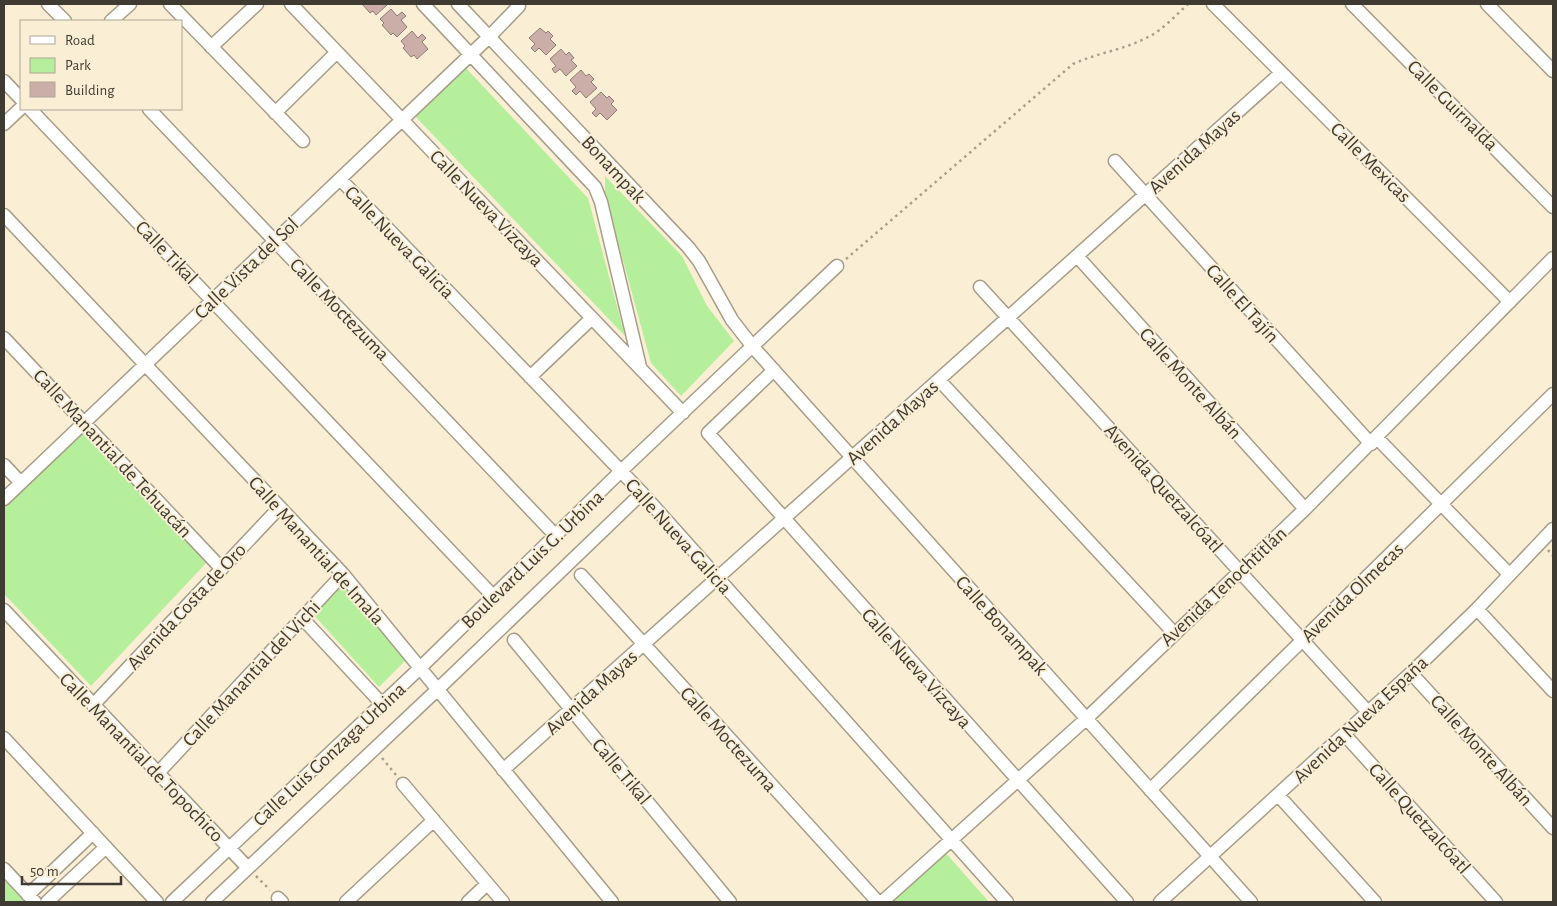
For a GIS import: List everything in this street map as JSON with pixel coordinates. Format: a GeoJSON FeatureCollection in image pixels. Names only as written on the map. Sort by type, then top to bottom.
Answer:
{"type":"FeatureCollection","features":[{"type":"Feature","properties":{"kind":"street"},"geometry":{"type":"LineString","coordinates":[[48,4],[64,20]]}},
{"type":"Feature","properties":{"kind":"street"},"geometry":{"type":"LineString","coordinates":[[112,20],[130,4]]}},
{"type":"Feature","properties":{"kind":"street"},"geometry":{"type":"LineString","coordinates":[[170,4],[303,142]]}},
{"type":"Feature","properties":{"kind":"street"},"geometry":{"type":"LineString","coordinates":[[211,47],[257,4]]}},
{"type":"Feature","properties":{"kind":"street","name":"Calle Nueva Vizcaya"},"geometry":{"type":"LineString","coordinates":[[291,4],[683,413]]}},
{"type":"Feature","properties":{"kind":"street","name":"Bonampak"},"geometry":{"type":"LineString","coordinates":[[422,4],[595,187],[601,202],[640,368]]}},
{"type":"Feature","properties":{"kind":"street","name":"Bonampak"},"geometry":{"type":"LineString","coordinates":[[458,4],[688,247],[699,261],[732,320],[753,347]]}},
{"type":"Feature","properties":{"kind":"street","name":"Calle Mexicas"},"geometry":{"type":"LineString","coordinates":[[1214,4],[1510,302]]}},
{"type":"Feature","properties":{"kind":"street","name":"Calle Guirnalda"},"geometry":{"type":"LineString","coordinates":[[1352,4],[1553,207]]}},
{"type":"Feature","properties":{"kind":"street"},"geometry":{"type":"LineString","coordinates":[[1487,4],[1553,71]]}},
{"type":"Feature","properties":{"kind":"street","name":"Calle Vista del Sol"},"geometry":{"type":"LineString","coordinates":[[4,499],[489,37],[519,6]]}},
{"type":"Feature","properties":{"kind":"street"},"geometry":{"type":"LineString","coordinates":[[275,113],[337,52]]}},
{"type":"Feature","properties":{"kind":"street","name":"Avenida Mayas"},"geometry":{"type":"LineString","coordinates":[[503,770],[1281,73]]}},
{"type":"Feature","properties":{"kind":"street"},"geometry":{"type":"LineString","coordinates":[[4,81],[20,99]]}},
{"type":"Feature","properties":{"kind":"street"},"geometry":{"type":"LineString","coordinates":[[4,124],[20,109]]}},
{"type":"Feature","properties":{"kind":"street","name":"Calle Tikal"},"geometry":{"type":"LineString","coordinates":[[31,110],[493,596]]}},
{"type":"Feature","properties":{"kind":"street","name":"Calle Moctezuma"},"geometry":{"type":"LineString","coordinates":[[150,110],[556,536]]}},
{"type":"Feature","properties":{"kind":"street","name":"Calle El Tajín"},"geometry":{"type":"LineString","coordinates":[[1115,161],[1374,441],[1441,504],[1509,574]]}},
{"type":"Feature","properties":{"kind":"street","name":"Calle Nueva Galicia"},"geometry":{"type":"LineString","coordinates":[[340,179],[642,493],[1007,902]]}},
{"type":"Feature","properties":{"kind":"street","name":"Calle Manantial de Imala"},"geometry":{"type":"LineString","coordinates":[[4,215],[344,574],[612,902]]}},
{"type":"Feature","properties":{"kind":"street","name":"Calle Monte Albán"},"geometry":{"type":"LineString","coordinates":[[1077,256],[1305,509]]}},
{"type":"Feature","properties":{"kind":"street","name":"Avenida Tenochtitlán"},"geometry":{"type":"LineString","coordinates":[[880,902],[1086,719],[1374,441],[1553,258]]}},
{"type":"Feature","properties":{"kind":"street","name":"Boulevard Luis G. Urbina"},"geometry":{"type":"LineString","coordinates":[[420,668],[621,471],[837,266]]}},
{"type":"Feature","properties":{"kind":"street","name":"Avenida Quetzalcóatl"},"geometry":{"type":"LineString","coordinates":[[980,287],[1368,712]]}},
{"type":"Feature","properties":{"kind":"street"},"geometry":{"type":"LineString","coordinates":[[530,377],[592,318]]}},
{"type":"Feature","properties":{"kind":"street","name":"Calle Manantial de Tehuacán"},"geometry":{"type":"LineString","coordinates":[[4,338],[222,568]]}},
{"type":"Feature","properties":{"kind":"street","name":"Calle Bonampak"},"geometry":{"type":"LineString","coordinates":[[753,347],[1251,902]]}},
{"type":"Feature","properties":{"kind":"street","name":"Calle Nueva Vizcaya"},"geometry":{"type":"LineString","coordinates":[[774,370],[708,433],[1126,902]]}},
{"type":"Feature","properties":{"kind":"street"},"geometry":{"type":"LineString","coordinates":[[939,380],[1174,633]]}},
{"type":"Feature","properties":{"kind":"street","name":"Avenida Olmecas"},"geometry":{"type":"LineString","coordinates":[[1150,790],[1553,394]]}},
{"type":"Feature","properties":{"kind":"street"},"geometry":{"type":"LineString","coordinates":[[4,465],[21,483]]}},
{"type":"Feature","properties":{"kind":"street","name":"Boulevard Luis G. Urbina"},"geometry":{"type":"LineString","coordinates":[[438,689],[642,493]]}},
{"type":"Feature","properties":{"kind":"street","name":"Avenida Costa de Oro"},"geometry":{"type":"LineString","coordinates":[[93,705],[280,507]]}},
{"type":"Feature","properties":{"kind":"street","name":"Avenida Nueva España"},"geometry":{"type":"LineString","coordinates":[[1160,902],[1411,673],[1553,529]]}},
{"type":"Feature","properties":{"kind":"street","name":"Calle Manantial del Vichi"},"geometry":{"type":"LineString","coordinates":[[158,772],[344,574]]}},
{"type":"Feature","properties":{"kind":"street","name":"Calle Moctezuma"},"geometry":{"type":"LineString","coordinates":[[581,575],[880,902]]}},
{"type":"Feature","properties":{"kind":"street"},"geometry":{"type":"LineString","coordinates":[[1477,608],[1553,691]]}},
{"type":"Feature","properties":{"kind":"street","name":"Calle Manantial de Topochico"},"geometry":{"type":"LineString","coordinates":[[4,610],[248,868]]}},
{"type":"Feature","properties":{"kind":"street"},"geometry":{"type":"LineString","coordinates":[[302,618],[382,704]]}},
{"type":"Feature","properties":{"kind":"street","name":"Calle Tikal"},"geometry":{"type":"LineString","coordinates":[[514,640],[730,902]]}},
{"type":"Feature","properties":{"kind":"street","name":"Calle Luis Gonzaga Urbina"},"geometry":{"type":"LineString","coordinates":[[172,902],[420,668]]}},
{"type":"Feature","properties":{"kind":"street","name":"Calle Monte Albán"},"geometry":{"type":"LineString","coordinates":[[1411,673],[1553,828]]}},
{"type":"Feature","properties":{"kind":"street","name":"Calle Luis Gonzaga Urbina"},"geometry":{"type":"LineString","coordinates":[[212,902],[438,689]]}},
{"type":"Feature","properties":{"kind":"street","name":"Calle Quetzalcóatl"},"geometry":{"type":"LineString","coordinates":[[1344,734],[1496,902]]}},
{"type":"Feature","properties":{"kind":"street"},"geometry":{"type":"LineString","coordinates":[[4,738],[157,902]]}},
{"type":"Feature","properties":{"kind":"street"},"geometry":{"type":"LineString","coordinates":[[403,784],[503,902]]}},
{"type":"Feature","properties":{"kind":"street"},"geometry":{"type":"LineString","coordinates":[[1278,795],[1374,902]]}},
{"type":"Feature","properties":{"kind":"street"},"geometry":{"type":"LineString","coordinates":[[346,902],[434,820]]}},
{"type":"Feature","properties":{"kind":"street"},"geometry":{"type":"LineString","coordinates":[[4,869],[32,899],[93,834]]}},
{"type":"Feature","properties":{"kind":"street"},"geometry":{"type":"LineString","coordinates":[[47,902],[106,847]]}},
{"type":"Feature","properties":{"kind":"street"},"geometry":{"type":"LineString","coordinates":[[468,902],[488,884]]}},
{"type":"Feature","properties":{"kind":"path"},"geometry":{"type":"LineString","coordinates":[[837,266],[1073,64],[1146,38],[1159,31],[1188,4]]}},
{"type":"Feature","properties":{"kind":"path"},"geometry":{"type":"LineString","coordinates":[[374,749],[403,784]]}},
{"type":"Feature","properties":{"kind":"path"},"geometry":{"type":"LineString","coordinates":[[248,868],[280,900]]}},
{"type":"Feature","properties":{"kind":"green space"},"geometry":{"type":"Polygon","coordinates":[[[464,66],[588,198],[625,336],[414,115],[464,66]]]}},
{"type":"Feature","properties":{"kind":"green space"},"geometry":{"type":"Polygon","coordinates":[[[605,176],[682,256],[707,306],[734,341],[681,396],[651,363],[605,194],[605,176]]]}},
{"type":"Feature","properties":{"kind":"green space"},"geometry":{"type":"Polygon","coordinates":[[[82,433],[207,562],[91,686],[4,594],[4,507],[82,433]]]}},
{"type":"Feature","properties":{"kind":"green space"},"geometry":{"type":"Polygon","coordinates":[[[340,580],[407,659],[379,687],[311,612],[340,580]]]}},
{"type":"Feature","properties":{"kind":"green space"},"geometry":{"type":"Polygon","coordinates":[[[944,851],[989,902],[887,902],[944,851]]]}},
{"type":"Feature","properties":{"kind":"green space"},"geometry":{"type":"Polygon","coordinates":[[[4,880],[23,900],[20,902],[4,902],[4,880]]]}},
{"type":"Feature","properties":{"kind":"building"},"geometry":{"type":"Polygon","coordinates":[[[362,4],[387,5],[376,15],[373,11],[370,13],[362,4]]]}},
{"type":"Feature","properties":{"kind":"building"},"geometry":{"type":"Polygon","coordinates":[[[391,9],[397,16],[402,12],[406,16],[401,20],[407,27],[397,37],[393,33],[391,35],[382,25],[384,23],[380,19],[391,9]]]}},
{"type":"Feature","properties":{"kind":"building"},"geometry":{"type":"Polygon","coordinates":[[[540,28],[546,33],[548,31],[553,36],[550,39],[556,45],[546,55],[539,48],[535,52],[531,48],[535,44],[529,38],[540,28]]]}},
{"type":"Feature","properties":{"kind":"building"},"geometry":{"type":"Polygon","coordinates":[[[412,31],[418,38],[422,34],[426,38],[422,42],[428,49],[417,59],[414,55],[411,57],[403,48],[405,46],[401,41],[412,31]]]}},
{"type":"Feature","properties":{"kind":"building"},"geometry":{"type":"Polygon","coordinates":[[[561,49],[566,55],[569,52],[574,58],[571,60],[577,66],[566,76],[560,69],[555,73],[552,69],[556,66],[550,59],[561,49]]]}},
{"type":"Feature","properties":{"kind":"building"},"geometry":{"type":"Polygon","coordinates":[[[581,70],[586,76],[589,74],[594,79],[591,82],[597,88],[586,98],[580,91],[576,95],[572,91],[576,87],[570,80],[581,70]]]}},
{"type":"Feature","properties":{"kind":"building"},"geometry":{"type":"Polygon","coordinates":[[[601,92],[607,98],[609,96],[614,101],[611,104],[617,110],[607,120],[600,113],[596,117],[592,113],[596,109],[590,102],[601,92]]]}}]}
